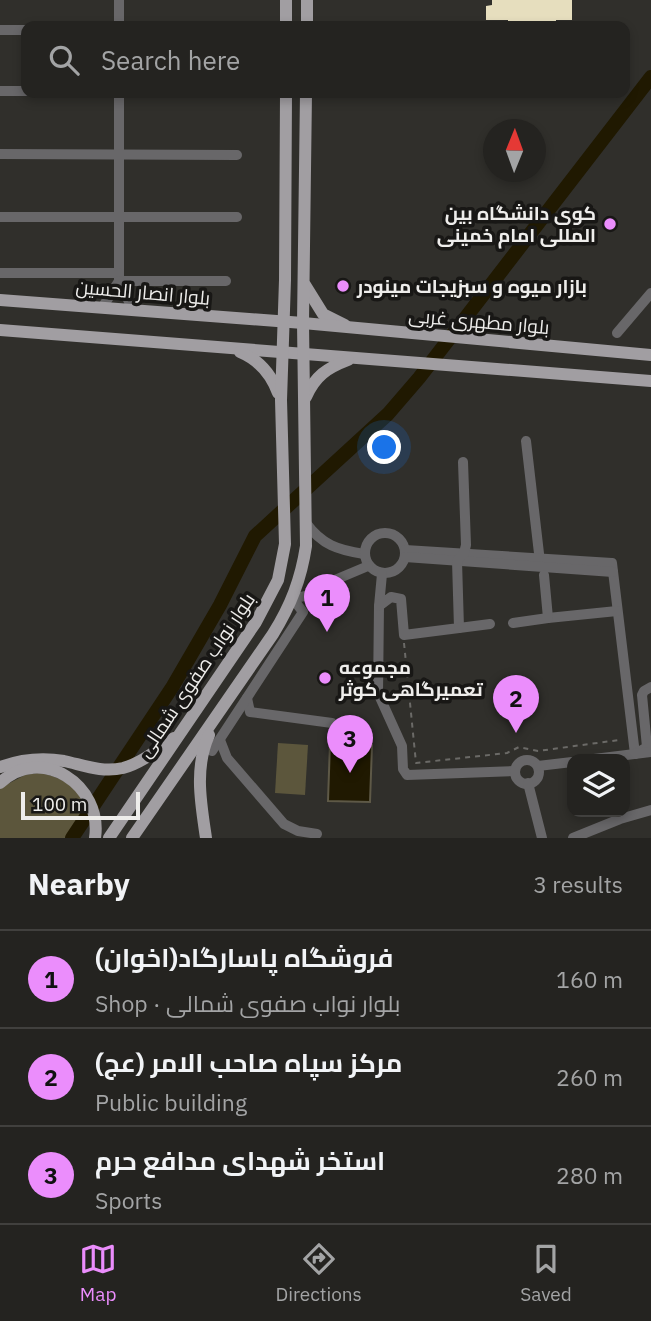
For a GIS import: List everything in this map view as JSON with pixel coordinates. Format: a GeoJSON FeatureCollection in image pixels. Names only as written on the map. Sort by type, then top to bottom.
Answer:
{"type":"FeatureCollection","features":[{"type":"Feature","properties":{"kind":"main road"},"geometry":{"type":"LineString","coordinates":[[286,0],[286,21]]}},
{"type":"Feature","properties":{"kind":"main road"},"geometry":{"type":"LineString","coordinates":[[307,0],[307,21]]}},
{"type":"Feature","properties":{"kind":"main road","name":"بلوار نواب صفوی شمالی"},"geometry":{"type":"LineString","coordinates":[[109,838],[269,600],[282,562],[285,491],[281,353],[285,280],[286,98]]}},
{"type":"Feature","properties":{"kind":"main road","name":"بلوار نواب صفوی شمالی"},"geometry":{"type":"LineString","coordinates":[[132,838],[274,634],[293,598],[303,565],[306,523],[303,323],[306,98]]}},
{"type":"Feature","properties":{"kind":"main road"},"geometry":{"type":"LineString","coordinates":[[303,281],[323,314],[339,323],[362,330]]}},
{"type":"Feature","properties":{"kind":"main road","name":"بلوار انصار الحسین"},"geometry":{"type":"LineString","coordinates":[[0,300],[303,323]]}},
{"type":"Feature","properties":{"kind":"main road","name":"بلوار مطهری غربی"},"geometry":{"type":"LineString","coordinates":[[303,323],[651,355]]}},
{"type":"Feature","properties":{"kind":"main road"},"geometry":{"type":"LineString","coordinates":[[0,330],[651,381]]}},
{"type":"Feature","properties":{"kind":"main road"},"geometry":{"type":"LineString","coordinates":[[226,348],[253,358],[273,379],[281,400]]}},
{"type":"Feature","properties":{"kind":"main road"},"geometry":{"type":"LineString","coordinates":[[304,400],[317,377],[328,368],[356,358]]}},
{"type":"Feature","properties":{"kind":"main road"},"geometry":{"type":"LineString","coordinates":[[206,838],[199,785],[201,761],[220,711]]}},
{"type":"Feature","properties":{"kind":"main road"},"geometry":{"type":"LineString","coordinates":[[0,767],[38,758],[100,769],[121,768],[148,756],[180,734]]}},
{"type":"Feature","properties":{"kind":"main road"},"geometry":{"type":"LineString","coordinates":[[0,783],[24,770],[43,769],[71,778],[90,800],[96,833]]}},
{"type":"Feature","properties":{"kind":"street"},"geometry":{"type":"LineString","coordinates":[[119,0],[119,21]]}},
{"type":"Feature","properties":{"kind":"street"},"geometry":{"type":"LineString","coordinates":[[0,30],[21,30]]}},
{"type":"Feature","properties":{"kind":"street"},"geometry":{"type":"LineString","coordinates":[[0,92],[21,92]]}},
{"type":"Feature","properties":{"kind":"street"},"geometry":{"type":"LineString","coordinates":[[119,98],[119,277],[133,310]]}},
{"type":"Feature","properties":{"kind":"street"},"geometry":{"type":"LineString","coordinates":[[0,154],[237,155]]}},
{"type":"Feature","properties":{"kind":"street"},"geometry":{"type":"LineString","coordinates":[[0,217],[237,217]]}},
{"type":"Feature","properties":{"kind":"street"},"geometry":{"type":"LineString","coordinates":[[0,273],[226,281]]}},
{"type":"Feature","properties":{"kind":"street"},"geometry":{"type":"LineString","coordinates":[[102,308],[119,277]]}},
{"type":"Feature","properties":{"kind":"street"},"geometry":{"type":"LineString","coordinates":[[617,333],[651,293]]}},
{"type":"Feature","properties":{"kind":"street"},"geometry":{"type":"LineString","coordinates":[[526,441],[548,618]]}},
{"type":"Feature","properties":{"kind":"street"},"geometry":{"type":"LineString","coordinates":[[459,628],[460,557],[466,545],[463,462]]}},
{"type":"Feature","properties":{"kind":"street"},"geometry":{"type":"LineString","coordinates":[[306,523],[315,536],[328,545],[339,550],[364,554]]}},
{"type":"Feature","properties":{"kind":"street"},"geometry":{"type":"LineString","coordinates":[[384,533],[397,538],[405,553],[398,569],[382,573],[368,566],[364,554],[372,537],[384,533]]}},
{"type":"Feature","properties":{"kind":"street"},"geometry":{"type":"LineString","coordinates":[[405,553],[542,567],[612,567],[635,754]]}},
{"type":"Feature","properties":{"kind":"street"},"geometry":{"type":"LineString","coordinates":[[212,751],[303,612],[293,598],[316,593],[330,582],[368,566]]}},
{"type":"Feature","properties":{"kind":"street"},"geometry":{"type":"LineString","coordinates":[[382,573],[378,693],[402,746],[403,769],[407,775],[515,771]]}},
{"type":"Feature","properties":{"kind":"street"},"geometry":{"type":"LineString","coordinates":[[379,606],[391,597],[401,599],[404,635],[489,624]]}},
{"type":"Feature","properties":{"kind":"street"},"geometry":{"type":"LineString","coordinates":[[513,624],[617,611]]}},
{"type":"Feature","properties":{"kind":"street"},"geometry":{"type":"LineString","coordinates":[[630,755],[648,751],[642,695],[651,687]]}},
{"type":"Feature","properties":{"kind":"street"},"geometry":{"type":"LineString","coordinates":[[247,698],[250,712],[332,723]]}},
{"type":"Feature","properties":{"kind":"street"},"geometry":{"type":"LineString","coordinates":[[220,740],[227,758],[284,824],[298,831],[317,834]]}},
{"type":"Feature","properties":{"kind":"street"},"geometry":{"type":"LineString","coordinates":[[525,760],[533,761],[538,766],[537,778],[528,783],[520,781],[515,771],[518,764],[525,760]]}},
{"type":"Feature","properties":{"kind":"street"},"geometry":{"type":"LineString","coordinates":[[538,766],[567,763]]}},
{"type":"Feature","properties":{"kind":"street"},"geometry":{"type":"LineString","coordinates":[[528,783],[542,838]]}},
{"type":"Feature","properties":{"kind":"street"},"geometry":{"type":"LineString","coordinates":[[573,838],[651,810]]}},
{"type":"Feature","properties":{"kind":"path"},"geometry":{"type":"LineString","coordinates":[[404,635],[416,763],[507,753],[519,747],[538,751],[619,740]]}},
{"type":"Feature","properties":{"kind":"shaded area"},"geometry":{"type":"Polygon","coordinates":[[[278,743],[308,745],[305,795],[275,793],[278,743]]]}},
{"type":"Feature","properties":{"kind":"shaded area"},"geometry":{"type":"Polygon","coordinates":[[[330,743],[372,745],[370,802],[328,801],[330,743]]]}},
{"type":"Feature","properties":{"kind":"shaded area"},"geometry":{"type":"Polygon","coordinates":[[[38,773],[56,777],[69,785],[90,810],[72,838],[0,838],[0,788],[25,775],[38,773]]]}},
{"type":"Feature","properties":{"kind":"building"},"geometry":{"type":"Polygon","coordinates":[[[492,0],[572,0],[572,20],[486,20],[486,6],[492,5],[492,0]]]}},
{"type":"Feature","properties":{"kind":"waterway"},"geometry":{"type":"LineString","coordinates":[[72,838],[173,686],[220,605],[255,536],[388,414],[419,378],[651,77]]}},
{"type":"Feature","properties":{"kind":"place","name":"کوی دانشگاه بین المللی امام خمینی"},"geometry":{"type":"Point","coordinates":[610,224]}},
{"type":"Feature","properties":{"kind":"place","name":"بازار میوه و سبزیجات مینودر"},"geometry":{"type":"Point","coordinates":[343,286]}},
{"type":"Feature","properties":{"kind":"place","name":"فروشگاه پاسارگاد(اخوان)"},"geometry":{"type":"Point","coordinates":[327,632]}},
{"type":"Feature","properties":{"kind":"place","name":"مجموعه تعمیرگاهی کوثر"},"geometry":{"type":"Point","coordinates":[325,678]}},
{"type":"Feature","properties":{"kind":"place","name":"مرکز سپاه صاحب الامر (عج)"},"geometry":{"type":"Point","coordinates":[516,733]}},
{"type":"Feature","properties":{"kind":"place","name":"استخر شهدای مدافع حرم"},"geometry":{"type":"Point","coordinates":[350,773]}}]}
